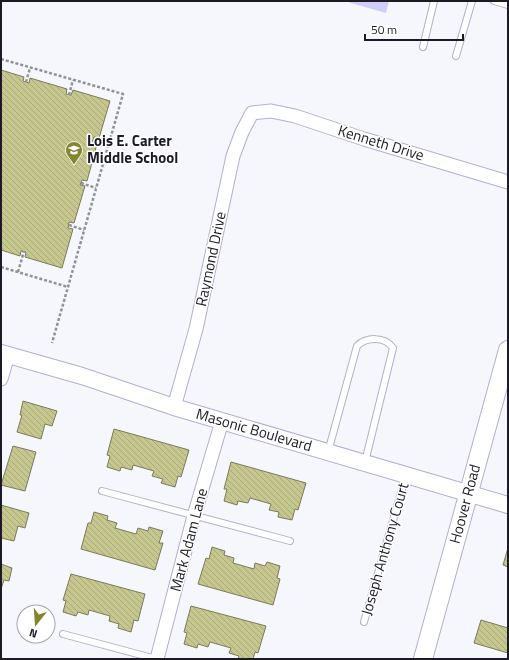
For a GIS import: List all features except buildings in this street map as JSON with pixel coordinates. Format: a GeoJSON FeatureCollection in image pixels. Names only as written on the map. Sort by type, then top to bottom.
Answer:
{"type":"FeatureCollection","features":[{"type":"Feature","properties":{"kind":"main road","name":"Hoover Road"},"geometry":{"type":"LineString","coordinates":[[423,659],[508,350]]}},
{"type":"Feature","properties":{"kind":"street","name":"Kenneth Drive"},"geometry":{"type":"LineString","coordinates":[[252,114],[271,111],[295,116],[508,182]]}},
{"type":"Feature","properties":{"kind":"street","name":"Raymond Drive"},"geometry":{"type":"LineString","coordinates":[[174,407],[196,329],[232,156],[242,132],[252,114]]}},
{"type":"Feature","properties":{"kind":"street","name":"Masonic Boulevard"},"geometry":{"type":"LineString","coordinates":[[4,354],[82,376],[174,407],[508,505]]}},
{"type":"Feature","properties":{"kind":"street"},"geometry":{"type":"LineString","coordinates":[[1,379],[4,354]]}},
{"type":"Feature","properties":{"kind":"street","name":"Mark Adam Lane"},"geometry":{"type":"LineString","coordinates":[[157,659],[194,516],[222,421]]}},
{"type":"Feature","properties":{"kind":"lane"},"geometry":{"type":"LineString","coordinates":[[422,47],[434,1]]}},
{"type":"Feature","properties":{"kind":"lane"},"geometry":{"type":"LineString","coordinates":[[456,56],[472,1]]}},
{"type":"Feature","properties":{"kind":"lane"},"geometry":{"type":"LineString","coordinates":[[494,1],[508,4]]}},
{"type":"Feature","properties":{"kind":"lane"},"geometry":{"type":"LineString","coordinates":[[328,452],[357,346],[363,340],[374,339],[390,343],[393,348],[365,463]]}},
{"type":"Feature","properties":{"kind":"lane","name":"Joseph Anthony Court"},"geometry":{"type":"LineString","coordinates":[[364,622],[406,475]]}},
{"type":"Feature","properties":{"kind":"lane"},"geometry":{"type":"LineString","coordinates":[[102,491],[290,541]]}},
{"type":"Feature","properties":{"kind":"lane"},"geometry":{"type":"LineString","coordinates":[[63,634],[157,659]]}},
{"type":"Feature","properties":{"kind":"path"},"geometry":{"type":"LineString","coordinates":[[1,59],[122,94],[52,343]]}},
{"type":"Feature","properties":{"kind":"path"},"geometry":{"type":"LineString","coordinates":[[26,82],[30,68]]}},
{"type":"Feature","properties":{"kind":"path"},"geometry":{"type":"LineString","coordinates":[[69,94],[73,80]]}},
{"type":"Feature","properties":{"kind":"path"},"geometry":{"type":"LineString","coordinates":[[93,140],[108,145]]}},
{"type":"Feature","properties":{"kind":"path"},"geometry":{"type":"LineString","coordinates":[[81,183],[96,188]]}},
{"type":"Feature","properties":{"kind":"path"},"geometry":{"type":"LineString","coordinates":[[69,225],[84,230]]}},
{"type":"Feature","properties":{"kind":"path"},"geometry":{"type":"LineString","coordinates":[[18,272],[24,251]]}},
{"type":"Feature","properties":{"kind":"path"},"geometry":{"type":"LineString","coordinates":[[1,267],[68,287]]}},
{"type":"Feature","properties":{"kind":"shaded area"},"geometry":{"type":"Polygon","coordinates":[[[344,1],[389,1],[386,13],[344,1]]]}},
{"type":"Feature","properties":{"kind":"place","name":"Lois E. Carter Middle School"},"geometry":{"type":"Point","coordinates":[74,165]}}]}
